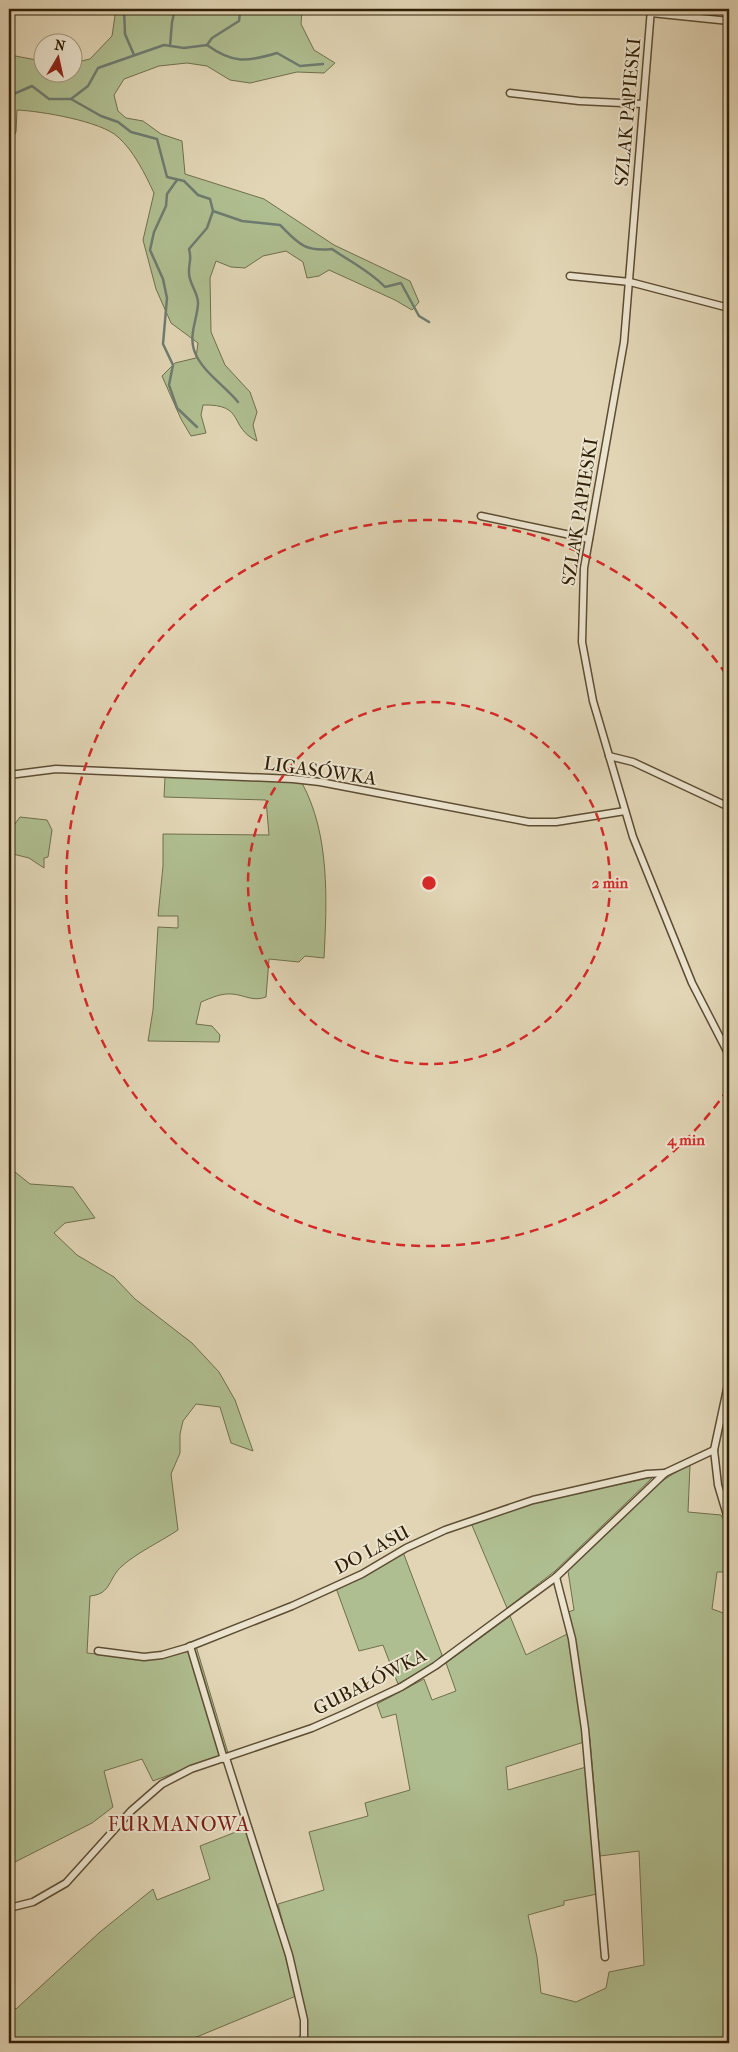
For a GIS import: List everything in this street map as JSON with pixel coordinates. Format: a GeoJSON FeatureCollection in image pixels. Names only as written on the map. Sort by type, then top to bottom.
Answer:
{"type":"FeatureCollection","features":[{"type":"Feature","properties":{"kind":"street"},"geometry":{"type":"LineString","coordinates":[[651,11],[729,21]]}},
{"type":"Feature","properties":{"kind":"street","name":"SZLAK PAPIESKI"},"geometry":{"type":"LineString","coordinates":[[651,11],[624,342],[589,539],[582,589],[582,642],[593,701],[625,811],[653,890],[692,983],[729,1056]]}},
{"type":"Feature","properties":{"kind":"street"},"geometry":{"type":"LineString","coordinates":[[510,93],[579,101],[643,104]]}},
{"type":"Feature","properties":{"kind":"street"},"geometry":{"type":"LineString","coordinates":[[570,276],[630,282],[729,308]]}},
{"type":"Feature","properties":{"kind":"street"},"geometry":{"type":"LineString","coordinates":[[481,516],[589,539]]}},
{"type":"Feature","properties":{"kind":"street"},"geometry":{"type":"LineString","coordinates":[[609,756],[632,762],[729,807]]}},
{"type":"Feature","properties":{"kind":"street","name":"LIGASÓWKA"},"geometry":{"type":"LineString","coordinates":[[9,775],[56,769],[293,779],[320,782],[529,822],[556,822],[625,811]]}},
{"type":"Feature","properties":{"kind":"street"},"geometry":{"type":"LineString","coordinates":[[729,1380],[714,1450],[718,1485],[729,1522]]}},
{"type":"Feature","properties":{"kind":"street","name":"GUBAŁÓWKA"},"geometry":{"type":"LineString","coordinates":[[9,1908],[33,1902],[66,1883],[130,1811],[162,1784],[191,1769],[312,1728],[401,1687],[435,1666],[556,1577],[664,1473],[714,1450]]}},
{"type":"Feature","properties":{"kind":"street","name":"DO LASU"},"geometry":{"type":"LineString","coordinates":[[98,1651],[144,1657],[162,1655],[292,1606],[362,1574],[406,1548],[487,1514],[533,1500],[647,1474],[664,1473]]}},
{"type":"Feature","properties":{"kind":"street"},"geometry":{"type":"LineString","coordinates":[[556,1577],[572,1639],[585,1729],[605,1957]]}},
{"type":"Feature","properties":{"kind":"street"},"geometry":{"type":"LineString","coordinates":[[190,1646],[289,1955],[304,2020],[304,2037],[299,2043]]}},
{"type":"Feature","properties":{"kind":"green space"},"geometry":{"type":"Polygon","coordinates":[[[116,9],[302,9],[301,24],[314,50],[335,63],[324,73],[297,72],[250,83],[230,80],[207,66],[187,63],[159,66],[124,79],[114,95],[118,111],[126,118],[143,121],[161,134],[182,141],[185,174],[264,199],[334,245],[410,281],[419,302],[412,310],[395,300],[329,270],[319,276],[307,278],[303,262],[286,251],[263,256],[245,268],[231,267],[216,261],[210,278],[211,332],[225,365],[250,392],[257,412],[253,425],[257,441],[242,429],[235,417],[226,408],[203,405],[201,415],[206,433],[191,436],[181,419],[162,376],[175,363],[196,358],[198,343],[171,323],[156,289],[143,240],[154,193],[134,156],[124,143],[110,131],[98,126],[40,112],[17,110],[16,132],[9,144],[10,55],[32,59],[32,82],[82,82],[82,61],[90,59],[112,36],[116,9]]]}},
{"type":"Feature","properties":{"kind":"green space"},"geometry":{"type":"Polygon","coordinates":[[[165,777],[264,779],[302,783],[318,824],[325,868],[326,914],[324,958],[305,956],[299,962],[269,959],[266,997],[253,999],[224,994],[201,1002],[196,1024],[212,1026],[220,1035],[219,1042],[148,1041],[153,1010],[158,927],[178,928],[178,916],[158,916],[163,866],[163,834],[269,835],[266,800],[164,797],[165,777]]]}},
{"type":"Feature","properties":{"kind":"green space"},"geometry":{"type":"Polygon","coordinates":[[[20,817],[47,820],[52,830],[48,857],[44,858],[44,868],[29,858],[9,853],[11,834],[20,817]]]}},
{"type":"Feature","properties":{"kind":"green space"},"geometry":{"type":"Polygon","coordinates":[[[9,1171],[15,1172],[30,1184],[73,1187],[95,1218],[65,1223],[54,1233],[77,1255],[114,1277],[135,1299],[192,1343],[219,1372],[235,1400],[253,1451],[231,1443],[220,1407],[196,1404],[183,1421],[180,1434],[180,1453],[171,1474],[178,1530],[128,1561],[118,1571],[106,1589],[97,1595],[90,1596],[87,1653],[144,1659],[196,1646],[228,1753],[153,1781],[142,1759],[104,1771],[113,1807],[92,1823],[9,1865],[9,1171]]]}},
{"type":"Feature","properties":{"kind":"green space"},"geometry":{"type":"Polygon","coordinates":[[[690,1465],[688,1512],[721,1515],[729,1531],[729,1572],[717,1572],[712,1609],[729,1615],[729,2043],[303,2043],[303,2002],[278,1904],[324,1890],[309,1832],[368,1816],[365,1803],[410,1790],[396,1714],[382,1718],[377,1704],[424,1679],[432,1700],[456,1691],[446,1663],[510,1616],[526,1655],[569,1633],[584,1742],[506,1767],[508,1790],[586,1767],[597,1894],[564,1901],[564,1905],[528,1915],[537,1957],[541,1993],[576,2002],[606,1988],[609,1972],[644,1965],[639,1851],[600,1856],[590,1740],[568,1612],[574,1610],[568,1571],[640,1498],[672,1474],[690,1465]]]}},
{"type":"Feature","properties":{"kind":"green space"},"geometry":{"type":"Polygon","coordinates":[[[653,1477],[555,1571],[507,1608],[471,1523],[510,1508],[653,1477]]]}},
{"type":"Feature","properties":{"kind":"green space"},"geometry":{"type":"Polygon","coordinates":[[[403,1552],[442,1655],[433,1664],[398,1684],[383,1645],[359,1651],[336,1588],[403,1552]]]}},
{"type":"Feature","properties":{"kind":"green space"},"geometry":{"type":"Polygon","coordinates":[[[246,1828],[274,1915],[296,1996],[182,2043],[150,2043],[148,2038],[142,2043],[9,2043],[9,2003],[16,2009],[100,1932],[153,1889],[157,1900],[210,1879],[200,1846],[246,1828]]]}},
{"type":"Feature","properties":{"kind":"waterway"},"geometry":{"type":"LineString","coordinates":[[124,9],[125,34],[134,55]]}},
{"type":"Feature","properties":{"kind":"waterway"},"geometry":{"type":"LineString","coordinates":[[170,46],[175,9]]}},
{"type":"Feature","properties":{"kind":"waterway"},"geometry":{"type":"LineString","coordinates":[[207,45],[212,38],[239,21],[240,12],[247,9]]}},
{"type":"Feature","properties":{"kind":"waterway"},"geometry":{"type":"LineString","coordinates":[[71,99],[88,86],[98,68],[164,45],[184,48],[207,45],[225,56],[240,60],[277,53],[300,66],[323,64]]}},
{"type":"Feature","properties":{"kind":"waterway"},"geometry":{"type":"LineString","coordinates":[[9,96],[32,86],[49,99],[71,99],[101,116],[118,122],[131,132],[157,139],[167,177],[184,181],[198,195],[210,199],[213,211],[242,221],[280,225],[302,245],[322,250],[332,249],[366,271],[385,287],[401,283],[419,316],[429,322]]}},
{"type":"Feature","properties":{"kind":"waterway"},"geometry":{"type":"LineString","coordinates":[[177,180],[167,194],[166,206],[154,232],[150,250],[163,279],[167,298],[163,344],[173,365],[169,385],[177,408],[197,427]]}},
{"type":"Feature","properties":{"kind":"waterway"},"geometry":{"type":"LineString","coordinates":[[213,211],[207,228],[189,249],[189,275],[198,300],[192,338],[194,350],[202,365],[238,402]]}},
{"type":"Feature","properties":{"kind":"district","name":"FURMANOWA"},"geometry":{"type":"Point","coordinates":[179,1824]}}]}
